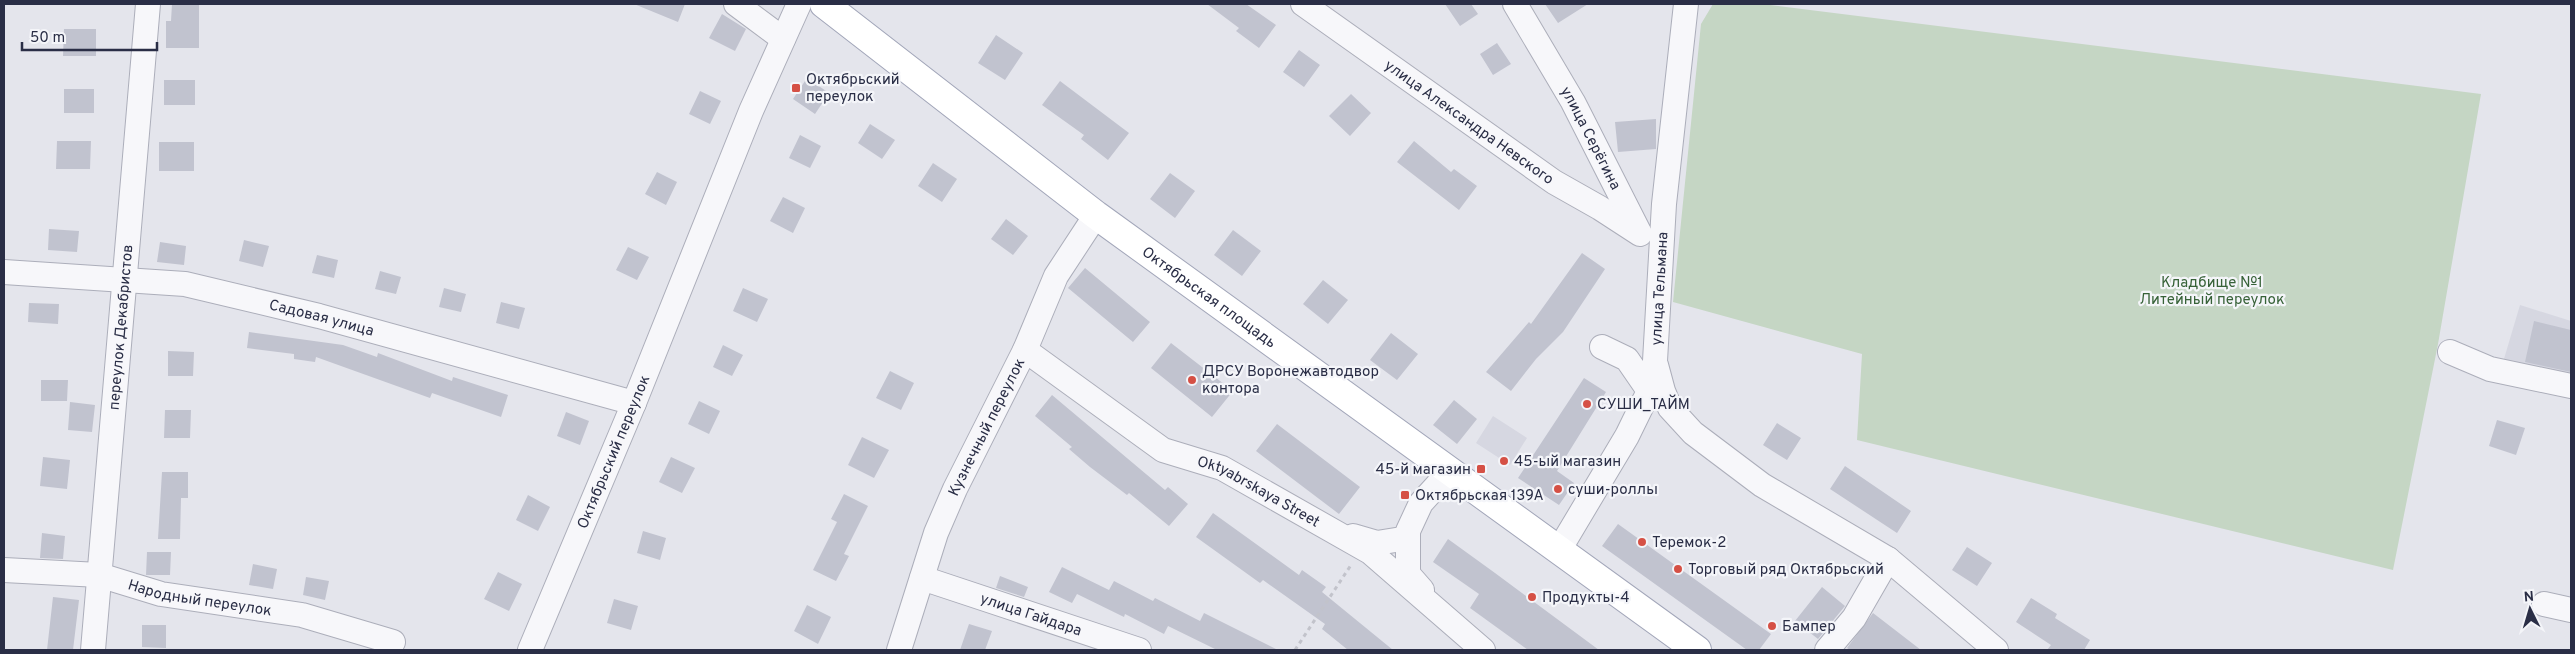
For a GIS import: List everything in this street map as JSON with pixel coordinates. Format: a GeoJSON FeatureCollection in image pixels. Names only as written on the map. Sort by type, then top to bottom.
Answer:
{"type":"FeatureCollection","features":[{"type":"Feature","properties":{"kind":"main road","name":"Октябрьская площадь"},"geometry":{"type":"LineString","coordinates":[[824,4],[1096,215],[1697,650]]}},
{"type":"Feature","properties":{"kind":"street","name":"переулок Декабристов"},"geometry":{"type":"LineString","coordinates":[[93,650],[148,4]]}},
{"type":"Feature","properties":{"kind":"street"},"geometry":{"type":"LineString","coordinates":[[736,4],[783,39]]}},
{"type":"Feature","properties":{"kind":"street","name":"Октябрьский переулок"},"geometry":{"type":"LineString","coordinates":[[530,650],[634,403],[751,111],[799,4]]}},
{"type":"Feature","properties":{"kind":"street","name":"улица Александра Невского"},"geometry":{"type":"LineString","coordinates":[[1303,4],[1554,182],[1600,208],[1640,234]]}},
{"type":"Feature","properties":{"kind":"street","name":"улица Серёгина"},"geometry":{"type":"LineString","coordinates":[[1515,4],[1573,102],[1640,234],[1659,277]]}},
{"type":"Feature","properties":{"kind":"street","name":"улица Тельмана"},"geometry":{"type":"LineString","coordinates":[[1559,550],[1627,436],[1649,391],[1656,361],[1664,204],[1686,4]]}},
{"type":"Feature","properties":{"kind":"street","name":"Кузнечный переулок"},"geometry":{"type":"LineString","coordinates":[[899,650],[936,533],[955,489],[1025,350],[1056,276],[1096,215]]}},
{"type":"Feature","properties":{"kind":"street","name":"Садовая улица"},"geometry":{"type":"LineString","coordinates":[[4,272],[185,284],[319,316],[634,403]]}},
{"type":"Feature","properties":{"kind":"street"},"geometry":{"type":"LineString","coordinates":[[1602,347],[1627,359],[1649,391]]}},
{"type":"Feature","properties":{"kind":"street","name":"Oktyabrskaya Street"},"geometry":{"type":"LineString","coordinates":[[1025,350],[1163,450],[1222,468],[1362,548],[1483,650]]}},
{"type":"Feature","properties":{"kind":"street"},"geometry":{"type":"LineString","coordinates":[[2450,352],[2490,369],[2571,386]]}},
{"type":"Feature","properties":{"kind":"street"},"geometry":{"type":"LineString","coordinates":[[1656,361],[1663,391],[1670,408],[1693,433],[1762,485],[1888,559],[1996,650]]}},
{"type":"Feature","properties":{"kind":"street"},"geometry":{"type":"LineString","coordinates":[[1462,479],[1441,481],[1421,503],[1408,531],[1408,574],[1434,605],[1494,650]]}},
{"type":"Feature","properties":{"kind":"street"},"geometry":{"type":"LineString","coordinates":[[1331,529],[1377,542],[1408,538]]}},
{"type":"Feature","properties":{"kind":"street"},"geometry":{"type":"LineString","coordinates":[[1827,650],[1854,618],[1888,559]]}},
{"type":"Feature","properties":{"kind":"street","name":"Народный переулок"},"geometry":{"type":"LineString","coordinates":[[4,570],[100,575],[161,594],[302,615],[394,642]]}},
{"type":"Feature","properties":{"kind":"street","name":"улица Гайдара"},"geometry":{"type":"LineString","coordinates":[[922,578],[1139,650]]}},
{"type":"Feature","properties":{"kind":"street"},"geometry":{"type":"LineString","coordinates":[[2544,604],[2571,610]]}},
{"type":"Feature","properties":{"kind":"path"},"geometry":{"type":"LineString","coordinates":[[1295,650],[1362,548]]}},
{"type":"Feature","properties":{"kind":"shaded area"},"geometry":{"type":"Polygon","coordinates":[[[2520,305],[2571,321],[2571,390],[2501,369],[2520,305]]]}},
{"type":"Feature","properties":{"kind":"shaded area"},"geometry":{"type":"Polygon","coordinates":[[[1493,416],[1527,438],[1510,465],[1476,443],[1493,416]]]}},
{"type":"Feature","properties":{"kind":"green space","name":"Кладбище №1 Литейный переулок"},"geometry":{"type":"Polygon","coordinates":[[[1713,4],[1763,4],[2481,94],[2438,344],[2393,570],[1857,440],[1862,354],[1673,302],[1701,24],[1713,4]]]}},
{"type":"Feature","properties":{"kind":"building"},"geometry":{"type":"Polygon","coordinates":[[[172,4],[199,4],[199,48],[166,48],[166,21],[171,21],[172,4]]]}},
{"type":"Feature","properties":{"kind":"building"},"geometry":{"type":"Polygon","coordinates":[[[634,4],[685,4],[678,22],[634,4]]]}},
{"type":"Feature","properties":{"kind":"building"},"geometry":{"type":"Polygon","coordinates":[[[1207,4],[1246,4],[1276,25],[1259,48],[1236,31],[1239,28],[1207,4]]]}},
{"type":"Feature","properties":{"kind":"building"},"geometry":{"type":"Polygon","coordinates":[[[1445,4],[1471,4],[1478,14],[1460,26],[1445,4]]]}},
{"type":"Feature","properties":{"kind":"building"},"geometry":{"type":"Polygon","coordinates":[[[1545,4],[1588,4],[1558,23],[1545,4]]]}},
{"type":"Feature","properties":{"kind":"building"},"geometry":{"type":"Polygon","coordinates":[[[722,14],[746,29],[735,51],[709,38],[722,14]]]}},
{"type":"Feature","properties":{"kind":"building"},"geometry":{"type":"Polygon","coordinates":[[[64,29],[96,29],[96,56],[63,56],[64,29]]]}},
{"type":"Feature","properties":{"kind":"building"},"geometry":{"type":"Polygon","coordinates":[[[996,35],[1023,53],[1005,80],[978,63],[996,35]]]}},
{"type":"Feature","properties":{"kind":"building"},"geometry":{"type":"Polygon","coordinates":[[[1497,43],[1511,64],[1493,75],[1480,54],[1497,43]]]}},
{"type":"Feature","properties":{"kind":"building"},"geometry":{"type":"Polygon","coordinates":[[[1299,50],[1320,65],[1304,87],[1283,72],[1299,50]]]}},
{"type":"Feature","properties":{"kind":"building"},"geometry":{"type":"Polygon","coordinates":[[[807,78],[829,93],[815,114],[793,99],[807,78]]]}},
{"type":"Feature","properties":{"kind":"building"},"geometry":{"type":"Polygon","coordinates":[[[164,80],[195,80],[195,105],[164,105],[164,80]]]}},
{"type":"Feature","properties":{"kind":"building"},"geometry":{"type":"Polygon","coordinates":[[[1060,81],[1129,133],[1108,160],[1081,139],[1084,135],[1042,105],[1060,81]]]}},
{"type":"Feature","properties":{"kind":"building"},"geometry":{"type":"Polygon","coordinates":[[[64,89],[94,89],[94,113],[64,113],[64,89]]]}},
{"type":"Feature","properties":{"kind":"building"},"geometry":{"type":"Polygon","coordinates":[[[700,91],[721,101],[710,124],[689,114],[700,91]]]}},
{"type":"Feature","properties":{"kind":"building"},"geometry":{"type":"Polygon","coordinates":[[[1351,94],[1371,113],[1350,136],[1329,116],[1351,94]]]}},
{"type":"Feature","properties":{"kind":"building"},"geometry":{"type":"Polygon","coordinates":[[[1656,119],[1656,149],[1618,152],[1615,122],[1656,119]]]}},
{"type":"Feature","properties":{"kind":"building"},"geometry":{"type":"Polygon","coordinates":[[[870,124],[895,140],[882,159],[858,143],[870,124]]]}},
{"type":"Feature","properties":{"kind":"building"},"geometry":{"type":"Polygon","coordinates":[[[800,135],[821,146],[810,168],[789,158],[800,135]]]}},
{"type":"Feature","properties":{"kind":"building"},"geometry":{"type":"Polygon","coordinates":[[[57,141],[91,141],[90,169],[56,169],[57,141]]]}},
{"type":"Feature","properties":{"kind":"building"},"geometry":{"type":"Polygon","coordinates":[[[1414,141],[1451,172],[1454,169],[1477,186],[1459,210],[1397,162],[1414,141]]]}},
{"type":"Feature","properties":{"kind":"building"},"geometry":{"type":"Polygon","coordinates":[[[159,142],[194,142],[194,171],[159,171],[159,142]]]}},
{"type":"Feature","properties":{"kind":"building"},"geometry":{"type":"Polygon","coordinates":[[[933,163],[957,179],[942,202],[918,186],[933,163]]]}},
{"type":"Feature","properties":{"kind":"building"},"geometry":{"type":"Polygon","coordinates":[[[657,172],[677,182],[666,205],[645,194],[657,172]]]}},
{"type":"Feature","properties":{"kind":"building"},"geometry":{"type":"Polygon","coordinates":[[[1170,173],[1195,191],[1175,218],[1150,199],[1170,173]]]}},
{"type":"Feature","properties":{"kind":"building"},"geometry":{"type":"Polygon","coordinates":[[[783,197],[805,208],[793,233],[770,221],[783,197]]]}},
{"type":"Feature","properties":{"kind":"building"},"geometry":{"type":"Polygon","coordinates":[[[1006,219],[1028,236],[1013,255],[991,239],[1006,219]]]}},
{"type":"Feature","properties":{"kind":"building"},"geometry":{"type":"Polygon","coordinates":[[[49,229],[79,231],[77,252],[48,250],[49,229]]]}},
{"type":"Feature","properties":{"kind":"building"},"geometry":{"type":"Polygon","coordinates":[[[1233,230],[1261,251],[1242,276],[1214,255],[1233,230]]]}},
{"type":"Feature","properties":{"kind":"building"},"geometry":{"type":"Polygon","coordinates":[[[244,240],[269,246],[263,267],[239,261],[244,240]]]}},
{"type":"Feature","properties":{"kind":"building"},"geometry":{"type":"Polygon","coordinates":[[[160,242],[186,246],[184,265],[157,262],[160,242]]]}},
{"type":"Feature","properties":{"kind":"building"},"geometry":{"type":"Polygon","coordinates":[[[628,247],[649,257],[637,280],[616,270],[628,247]]]}},
{"type":"Feature","properties":{"kind":"building"},"geometry":{"type":"Polygon","coordinates":[[[1582,253],[1605,269],[1563,332],[1536,359],[1511,391],[1486,372],[1529,322],[1531,324],[1582,253]]]}},
{"type":"Feature","properties":{"kind":"building"},"geometry":{"type":"Polygon","coordinates":[[[317,255],[338,260],[334,278],[312,273],[317,255]]]}},
{"type":"Feature","properties":{"kind":"building"},"geometry":{"type":"Polygon","coordinates":[[[1085,268],[1150,322],[1133,342],[1068,288],[1085,268]]]}},
{"type":"Feature","properties":{"kind":"building"},"geometry":{"type":"Polygon","coordinates":[[[380,271],[401,277],[396,294],[375,289],[380,271]]]}},
{"type":"Feature","properties":{"kind":"building"},"geometry":{"type":"Polygon","coordinates":[[[1323,280],[1348,300],[1328,324],[1303,304],[1323,280]]]}},
{"type":"Feature","properties":{"kind":"building"},"geometry":{"type":"Polygon","coordinates":[[[444,288],[466,294],[461,312],[439,307],[444,288]]]}},
{"type":"Feature","properties":{"kind":"building"},"geometry":{"type":"Polygon","coordinates":[[[743,288],[768,299],[757,322],[733,311],[743,288]]]}},
{"type":"Feature","properties":{"kind":"building"},"geometry":{"type":"Polygon","coordinates":[[[501,302],[525,308],[519,329],[496,323],[501,302]]]}},
{"type":"Feature","properties":{"kind":"building"},"geometry":{"type":"Polygon","coordinates":[[[29,303],[59,304],[58,324],[28,322],[29,303]]]}},
{"type":"Feature","properties":{"kind":"building"},"geometry":{"type":"Polygon","coordinates":[[[2534,321],[2571,330],[2571,372],[2525,362],[2534,321]]]}},
{"type":"Feature","properties":{"kind":"building"},"geometry":{"type":"Polygon","coordinates":[[[249,332],[343,345],[377,357],[378,353],[452,381],[453,377],[508,395],[501,417],[432,393],[430,398],[316,357],[315,362],[294,359],[294,354],[247,348],[249,332]]]}},
{"type":"Feature","properties":{"kind":"building"},"geometry":{"type":"Polygon","coordinates":[[[1391,333],[1418,354],[1397,380],[1370,360],[1391,333]]]}},
{"type":"Feature","properties":{"kind":"building","name":"ДРСУ Воронежавтодвор контора"},"geometry":{"type":"Polygon","coordinates":[[[1171,343],[1233,391],[1212,417],[1151,368],[1171,343]]]}},
{"type":"Feature","properties":{"kind":"building"},"geometry":{"type":"Polygon","coordinates":[[[723,345],[743,355],[732,376],[713,367],[723,345]]]}},
{"type":"Feature","properties":{"kind":"building"},"geometry":{"type":"Polygon","coordinates":[[[168,351],[194,352],[193,376],[168,376],[168,351]]]}},
{"type":"Feature","properties":{"kind":"building"},"geometry":{"type":"Polygon","coordinates":[[[890,371],[914,383],[901,410],[876,398],[890,371]]]}},
{"type":"Feature","properties":{"kind":"building"},"geometry":{"type":"Polygon","coordinates":[[[1584,378],[1606,392],[1557,471],[1574,483],[1559,505],[1518,478],[1584,378]]]}},
{"type":"Feature","properties":{"kind":"building"},"geometry":{"type":"Polygon","coordinates":[[[41,380],[68,380],[67,401],[41,401],[41,380]]]}},
{"type":"Feature","properties":{"kind":"building"},"geometry":{"type":"Polygon","coordinates":[[[1052,395],[1165,490],[1168,487],[1188,504],[1169,526],[1129,493],[1127,495],[1090,467],[1069,449],[1072,447],[1035,416],[1052,395]]]}},
{"type":"Feature","properties":{"kind":"building"},"geometry":{"type":"Polygon","coordinates":[[[1454,400],[1477,419],[1457,444],[1433,425],[1454,400]]]}},
{"type":"Feature","properties":{"kind":"building"},"geometry":{"type":"Polygon","coordinates":[[[699,401],[720,411],[709,434],[688,424],[699,401]]]}},
{"type":"Feature","properties":{"kind":"building"},"geometry":{"type":"Polygon","coordinates":[[[70,402],[95,405],[92,432],[68,430],[70,402]]]}},
{"type":"Feature","properties":{"kind":"building"},"geometry":{"type":"Polygon","coordinates":[[[165,410],[191,410],[190,438],[164,438],[165,410]]]}},
{"type":"Feature","properties":{"kind":"building"},"geometry":{"type":"Polygon","coordinates":[[[566,412],[589,421],[580,445],[557,436],[566,412]]]}},
{"type":"Feature","properties":{"kind":"building"},"geometry":{"type":"Polygon","coordinates":[[[2497,420],[2525,428],[2516,455],[2489,446],[2497,420]]]}},
{"type":"Feature","properties":{"kind":"building"},"geometry":{"type":"Polygon","coordinates":[[[1777,423],[1801,438],[1787,460],[1763,445],[1777,423]]]}},
{"type":"Feature","properties":{"kind":"building"},"geometry":{"type":"Polygon","coordinates":[[[1277,424],[1360,487],[1339,514],[1256,451],[1277,424]]]}},
{"type":"Feature","properties":{"kind":"building"},"geometry":{"type":"Polygon","coordinates":[[[862,437],[889,450],[874,478],[848,465],[862,437]]]}},
{"type":"Feature","properties":{"kind":"building"},"geometry":{"type":"Polygon","coordinates":[[[43,457],[70,460],[67,489],[40,486],[43,457]]]}},
{"type":"Feature","properties":{"kind":"building"},"geometry":{"type":"Polygon","coordinates":[[[671,457],[695,468],[682,493],[659,482],[671,457]]]}},
{"type":"Feature","properties":{"kind":"building"},"geometry":{"type":"Polygon","coordinates":[[[1845,466],[1911,511],[1897,533],[1830,489],[1845,466]]]}},
{"type":"Feature","properties":{"kind":"building"},"geometry":{"type":"Polygon","coordinates":[[[162,472],[188,472],[188,498],[181,498],[180,539],[158,539],[162,472]]]}},
{"type":"Feature","properties":{"kind":"building"},"geometry":{"type":"Polygon","coordinates":[[[844,494],[868,506],[844,554],[849,556],[836,581],[813,570],[837,522],[831,519],[844,494]]]}},
{"type":"Feature","properties":{"kind":"building"},"geometry":{"type":"Polygon","coordinates":[[[528,495],[550,507],[538,531],[516,520],[528,495]]]}},
{"type":"Feature","properties":{"kind":"building"},"geometry":{"type":"Polygon","coordinates":[[[1213,513],[1299,575],[1302,570],[1326,587],[1322,592],[1393,650],[1348,650],[1322,629],[1325,624],[1263,580],[1260,583],[1196,537],[1213,513]]]}},
{"type":"Feature","properties":{"kind":"building"},"geometry":{"type":"Polygon","coordinates":[[[1618,524],[1771,634],[1759,650],[1747,650],[1602,546],[1618,524]]]}},
{"type":"Feature","properties":{"kind":"building"},"geometry":{"type":"Polygon","coordinates":[[[643,531],[666,538],[660,560],[637,553],[643,531]]]}},
{"type":"Feature","properties":{"kind":"building"},"geometry":{"type":"Polygon","coordinates":[[[42,533],[65,536],[63,559],[40,558],[42,533]]]}},
{"type":"Feature","properties":{"kind":"building"},"geometry":{"type":"Polygon","coordinates":[[[1448,539],[1599,650],[1528,650],[1470,608],[1479,594],[1433,562],[1448,539]]]}},
{"type":"Feature","properties":{"kind":"building"},"geometry":{"type":"Polygon","coordinates":[[[1967,547],[1992,563],[1977,586],[1952,570],[1967,547]]]}},
{"type":"Feature","properties":{"kind":"building"},"geometry":{"type":"Polygon","coordinates":[[[147,552],[171,552],[170,575],[146,575],[147,552]]]}},
{"type":"Feature","properties":{"kind":"building"},"geometry":{"type":"Polygon","coordinates":[[[253,564],[277,569],[273,589],[249,585],[253,564]]]}},
{"type":"Feature","properties":{"kind":"building"},"geometry":{"type":"Polygon","coordinates":[[[1062,567],[1109,590],[1114,581],[1153,601],[1155,598],[1200,621],[1204,613],[1278,650],[1217,650],[1168,626],[1164,634],[1125,614],[1124,617],[1077,594],[1072,603],[1049,592],[1062,567]]]}},
{"type":"Feature","properties":{"kind":"building"},"geometry":{"type":"Polygon","coordinates":[[[498,572],[522,584],[509,611],[484,599],[498,572]]]}},
{"type":"Feature","properties":{"kind":"building"},"geometry":{"type":"Polygon","coordinates":[[[1000,576],[1028,587],[1024,597],[996,588],[1000,576]]]}},
{"type":"Feature","properties":{"kind":"building"},"geometry":{"type":"Polygon","coordinates":[[[306,577],[329,581],[325,600],[303,595],[306,577]]]}},
{"type":"Feature","properties":{"kind":"building"},"geometry":{"type":"Polygon","coordinates":[[[1822,587],[1845,606],[1818,639],[1795,621],[1822,587]]]}},
{"type":"Feature","properties":{"kind":"building"},"geometry":{"type":"Polygon","coordinates":[[[53,597],[79,600],[73,650],[47,650],[53,597]]]}},
{"type":"Feature","properties":{"kind":"building"},"geometry":{"type":"Polygon","coordinates":[[[2031,598],[2057,614],[2055,618],[2090,640],[2084,650],[2047,650],[2051,645],[2016,622],[2031,598]]]}},
{"type":"Feature","properties":{"kind":"building"},"geometry":{"type":"Polygon","coordinates":[[[614,599],[638,606],[631,630],[607,623],[614,599]]]}},
{"type":"Feature","properties":{"kind":"building"},"geometry":{"type":"Polygon","coordinates":[[[807,605],[831,617],[818,644],[794,631],[807,605]]]}},
{"type":"Feature","properties":{"kind":"building"},"geometry":{"type":"Polygon","coordinates":[[[1873,613],[1921,650],[1850,650],[1847,648],[1873,613]]]}},
{"type":"Feature","properties":{"kind":"building"},"geometry":{"type":"Polygon","coordinates":[[[969,624],[992,631],[985,650],[960,650],[969,624]]]}},
{"type":"Feature","properties":{"kind":"building"},"geometry":{"type":"Polygon","coordinates":[[[142,625],[166,625],[166,648],[142,647],[142,625]]]}},
{"type":"Feature","properties":{"kind":"place","name":"Октябрьский переулок"},"geometry":{"type":"Point","coordinates":[796,88]}},
{"type":"Feature","properties":{"kind":"place","name":"ДРСУ Воронежавтодвор контора"},"geometry":{"type":"Point","coordinates":[1192,380]}},
{"type":"Feature","properties":{"kind":"place","name":"СУШИ_ТАЙМ"},"geometry":{"type":"Point","coordinates":[1587,404]}},
{"type":"Feature","properties":{"kind":"place","name":"45-ый магазин"},"geometry":{"type":"Point","coordinates":[1504,461]}},
{"type":"Feature","properties":{"kind":"place","name":"45-й магазин"},"geometry":{"type":"Point","coordinates":[1481,469]}},
{"type":"Feature","properties":{"kind":"place","name":"суши-роллы"},"geometry":{"type":"Point","coordinates":[1558,489]}},
{"type":"Feature","properties":{"kind":"place","name":"Октябрьская 139А"},"geometry":{"type":"Point","coordinates":[1405,495]}},
{"type":"Feature","properties":{"kind":"place","name":"Теремок-2"},"geometry":{"type":"Point","coordinates":[1642,542]}},
{"type":"Feature","properties":{"kind":"place","name":"Торговый ряд Октябрьский"},"geometry":{"type":"Point","coordinates":[1678,569]}},
{"type":"Feature","properties":{"kind":"place","name":"Продукты-4"},"geometry":{"type":"Point","coordinates":[1532,597]}},
{"type":"Feature","properties":{"kind":"place","name":"Бампер"},"geometry":{"type":"Point","coordinates":[1772,626]}}]}
